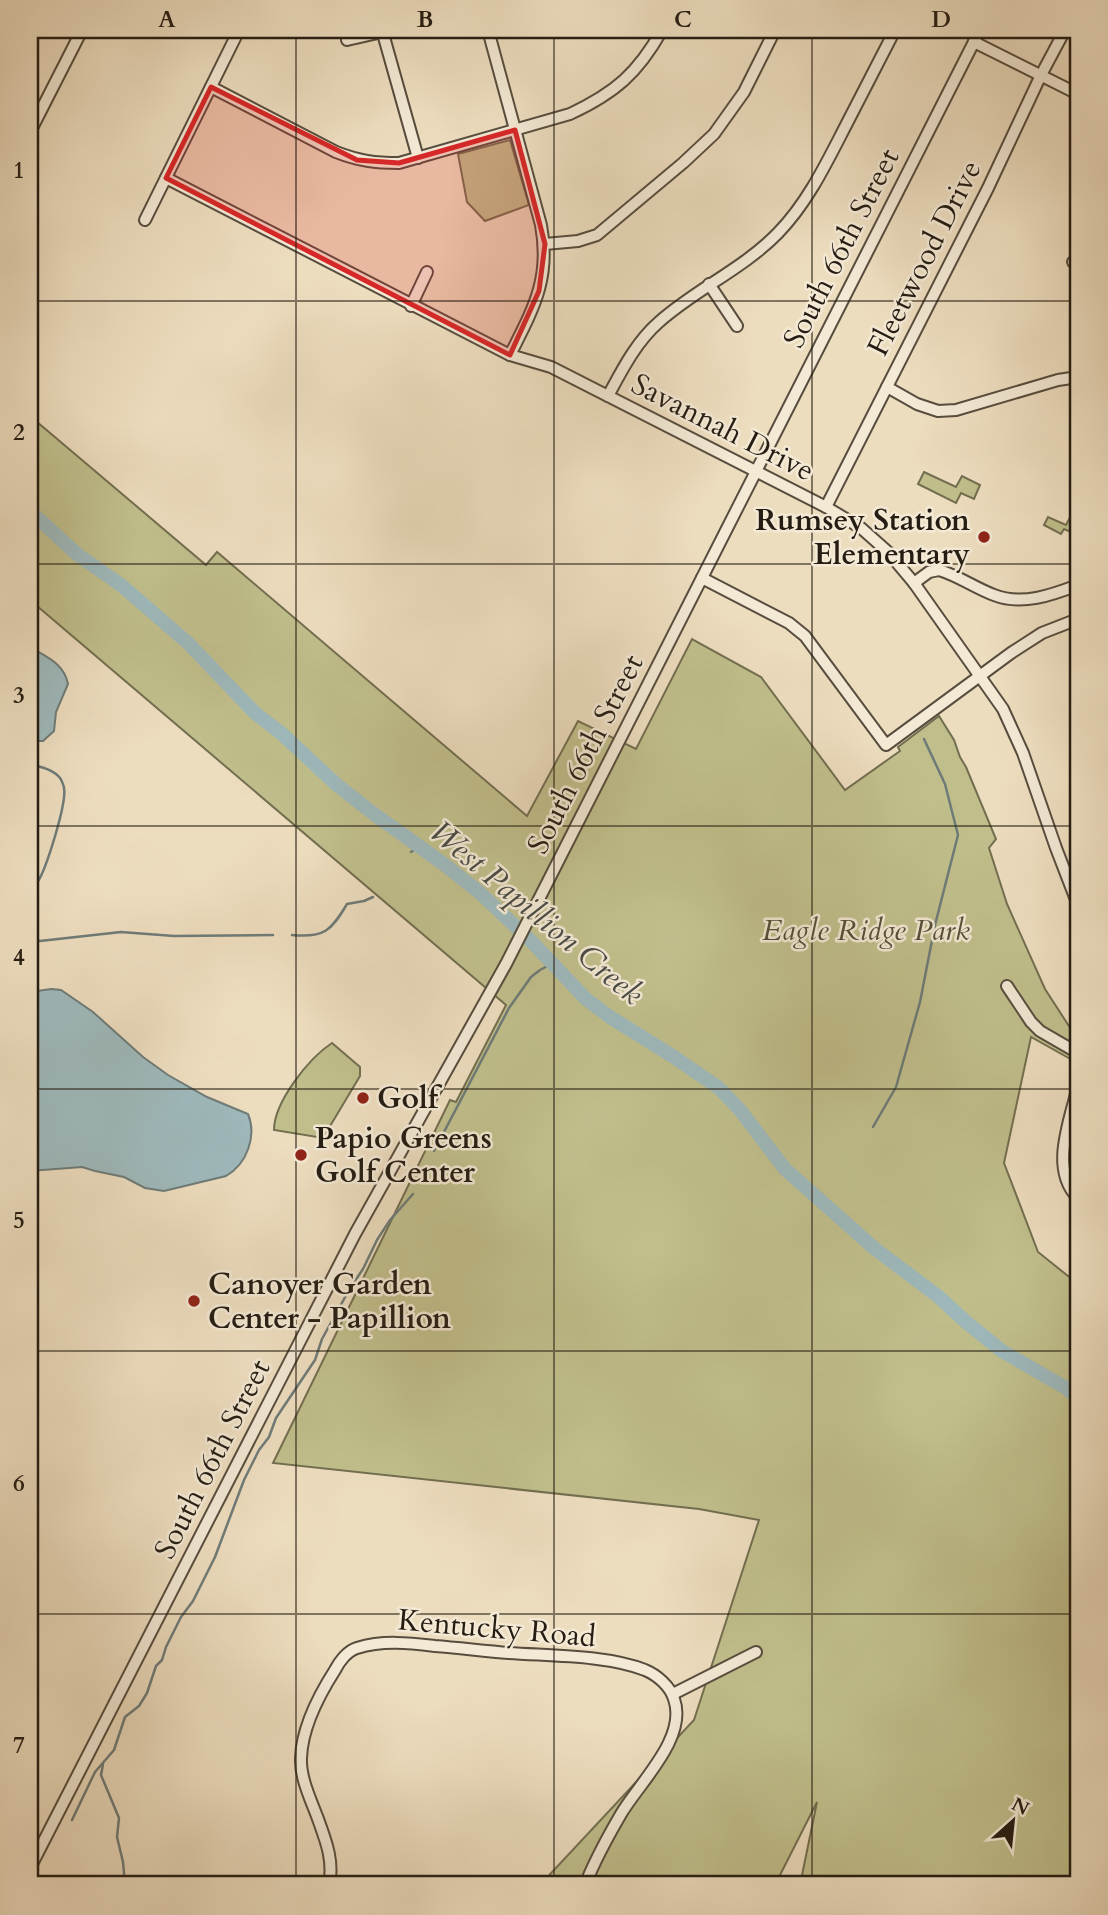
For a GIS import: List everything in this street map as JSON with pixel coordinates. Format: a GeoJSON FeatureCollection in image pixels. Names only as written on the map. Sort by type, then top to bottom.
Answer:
{"type":"FeatureCollection","features":[{"type":"Feature","properties":{"kind":"street"},"geometry":{"type":"LineString","coordinates":[[30,132],[82,30]]}},
{"type":"Feature","properties":{"kind":"street"},"geometry":{"type":"LineString","coordinates":[[145,220],[239,30]]}},
{"type":"Feature","properties":{"kind":"street"},"geometry":{"type":"LineString","coordinates":[[491,30],[514,130],[545,244],[544,274],[539,290],[529,317],[509,355]]}},
{"type":"Feature","properties":{"kind":"street"},"geometry":{"type":"LineString","coordinates":[[211,87],[337,152],[357,160],[400,163],[570,114],[594,103],[635,70],[662,30]]}},
{"type":"Feature","properties":{"kind":"street"},"geometry":{"type":"LineString","coordinates":[[545,244],[578,241],[597,235],[714,134],[744,92],[775,30]]}},
{"type":"Feature","properties":{"kind":"street"},"geometry":{"type":"LineString","coordinates":[[608,396],[633,352],[658,322],[762,247],[799,208],[832,153],[895,30]]}},
{"type":"Feature","properties":{"kind":"street","name":"South 66th Street"},"geometry":{"type":"LineString","coordinates":[[30,1868],[349,1245],[506,964],[980,30]]}},
{"type":"Feature","properties":{"kind":"street","name":"Fleetwood Drive"},"geometry":{"type":"LineString","coordinates":[[826,507],[1065,30]]}},
{"type":"Feature","properties":{"kind":"street"},"geometry":{"type":"LineString","coordinates":[[347,40],[382,31],[418,158]]}},
{"type":"Feature","properties":{"kind":"street"},"geometry":{"type":"LineString","coordinates":[[974,41],[1078,94]]}},
{"type":"Feature","properties":{"kind":"street","name":"Savannah Drive"},"geometry":{"type":"LineString","coordinates":[[166,178],[509,355],[551,367],[826,507],[861,528],[888,552],[914,583],[1003,709],[1023,753],[1055,848],[1078,905]]}},
{"type":"Feature","properties":{"kind":"street"},"geometry":{"type":"LineString","coordinates":[[411,306],[427,272]]}},
{"type":"Feature","properties":{"kind":"street"},"geometry":{"type":"LineString","coordinates":[[709,284],[737,326]]}},
{"type":"Feature","properties":{"kind":"street"},"geometry":{"type":"LineString","coordinates":[[887,387],[917,404],[938,411],[956,411],[1078,376]]}},
{"type":"Feature","properties":{"kind":"street"},"geometry":{"type":"LineString","coordinates":[[914,583],[929,572],[939,570],[996,596],[1016,600],[1046,597],[1078,585]]}},
{"type":"Feature","properties":{"kind":"street"},"geometry":{"type":"LineString","coordinates":[[702,578],[789,623],[804,636],[887,745],[1042,633],[1078,620]]}},
{"type":"Feature","properties":{"kind":"street"},"geometry":{"type":"LineString","coordinates":[[1007,986],[1040,1031],[1078,1053]]}},
{"type":"Feature","properties":{"kind":"street"},"geometry":{"type":"LineString","coordinates":[[1078,1086],[1062,1162],[1065,1179],[1078,1198]]}},
{"type":"Feature","properties":{"kind":"street","name":"Kentucky Road"},"geometry":{"type":"LineString","coordinates":[[329,1885],[331,1860],[307,1790],[301,1759],[307,1727],[323,1692],[336,1668],[354,1648],[393,1642],[593,1659],[648,1671],[673,1694]]}},
{"type":"Feature","properties":{"kind":"street"},"geometry":{"type":"LineString","coordinates":[[585,1885],[599,1851],[671,1741],[676,1715],[673,1694],[756,1652]]}},
{"type":"Feature","properties":{"kind":"highlighted area"},"geometry":{"type":"Polygon","coordinates":[[[211,87],[357,160],[399,163],[515,130],[545,244],[539,291],[510,355],[166,178],[211,87]]]}},
{"type":"Feature","properties":{"kind":"green space"},"geometry":{"type":"Polygon","coordinates":[[[510,140],[529,205],[485,221],[467,202],[458,154],[510,140]]]}},
{"type":"Feature","properties":{"kind":"green space","name":"Eagle Ridge Park"},"geometry":{"type":"Polygon","coordinates":[[[30,416],[206,565],[217,552],[527,816],[578,721],[636,749],[692,639],[761,677],[845,790],[900,751],[898,747],[939,716],[954,740],[996,839],[989,848],[1007,904],[1045,989],[1078,1040],[1078,1055],[1074,1061],[1031,1037],[1004,1163],[1038,1252],[1078,1284],[1078,1885],[800,1885],[817,1802],[775,1885],[540,1885],[694,1720],[759,1520],[699,1509],[273,1463],[450,1100],[456,1102],[506,1005],[30,600],[30,416]]]}},
{"type":"Feature","properties":{"kind":"green space"},"geometry":{"type":"Polygon","coordinates":[[[924,472],[956,487],[962,476],[980,485],[974,499],[961,493],[956,503],[918,484],[924,472]]]}},
{"type":"Feature","properties":{"kind":"green space"},"geometry":{"type":"Polygon","coordinates":[[[1074,510],[1078,512],[1078,535],[1064,529],[1061,534],[1044,525],[1048,517],[1066,525],[1074,510]]]}},
{"type":"Feature","properties":{"kind":"green space"},"geometry":{"type":"Polygon","coordinates":[[[332,1043],[360,1067],[360,1076],[323,1138],[274,1130],[280,1107],[294,1082],[313,1059],[332,1043]]]}},
{"type":"Feature","properties":{"kind":"water"},"geometry":{"type":"Polygon","coordinates":[[[30,647],[58,666],[68,684],[56,712],[54,731],[43,741],[30,737],[30,647]]]}},
{"type":"Feature","properties":{"kind":"water"},"geometry":{"type":"Polygon","coordinates":[[[61,990],[93,1012],[143,1057],[168,1075],[207,1097],[248,1114],[251,1140],[240,1164],[226,1176],[164,1191],[145,1188],[124,1177],[82,1167],[30,1171],[30,992],[61,990]]]}},
{"type":"Feature","properties":{"kind":"waterway","name":"West Papillion Creek"},"geometry":{"type":"LineString","coordinates":[[30,511],[78,555],[121,585],[188,643],[255,713],[281,733],[337,785],[479,892],[530,940],[586,999],[719,1088],[740,1110],[785,1169],[874,1248],[939,1297],[1002,1351],[1066,1388],[1078,1398]]}},
{"type":"Feature","properties":{"kind":"waterway"},"geometry":{"type":"LineString","coordinates":[[873,1127],[896,1087],[920,1002],[935,925],[958,835],[945,784],[924,739]]}},
{"type":"Feature","properties":{"kind":"waterway"},"geometry":{"type":"LineString","coordinates":[[30,764],[54,772],[64,786],[55,836],[37,883],[30,891]]}},
{"type":"Feature","properties":{"kind":"waterway"},"geometry":{"type":"LineString","coordinates":[[411,852],[419,847]]}},
{"type":"Feature","properties":{"kind":"waterway"},"geometry":{"type":"LineString","coordinates":[[292,935],[312,935],[326,931],[347,904],[373,897]]}},
{"type":"Feature","properties":{"kind":"waterway"},"geometry":{"type":"LineString","coordinates":[[30,939],[40,941],[121,932],[174,936],[273,935]]}},
{"type":"Feature","properties":{"kind":"waterway"},"geometry":{"type":"LineString","coordinates":[[434,1151],[509,1008],[531,977],[553,963]]}},
{"type":"Feature","properties":{"kind":"waterway"},"geometry":{"type":"LineString","coordinates":[[72,1820],[95,1772],[114,1750],[125,1717],[139,1706],[147,1693],[156,1666],[162,1660],[181,1617],[193,1601],[215,1557],[244,1480],[259,1450],[269,1437],[276,1418],[315,1360],[322,1339],[377,1240],[413,1194]]}},
{"type":"Feature","properties":{"kind":"waterway"},"geometry":{"type":"LineString","coordinates":[[103,1764],[101,1775],[119,1818],[117,1837],[125,1885]]}},
{"type":"Feature","properties":{"kind":"place","name":"Rumsey Station Elementary"},"geometry":{"type":"Point","coordinates":[984,537]}},
{"type":"Feature","properties":{"kind":"place","name":"Golf"},"geometry":{"type":"Point","coordinates":[363,1098]}},
{"type":"Feature","properties":{"kind":"place","name":"Papio Greens Golf Center"},"geometry":{"type":"Point","coordinates":[301,1155]}},
{"type":"Feature","properties":{"kind":"place","name":"Canoyer Garden Center - Papillion"},"geometry":{"type":"Point","coordinates":[194,1301]}}]}
